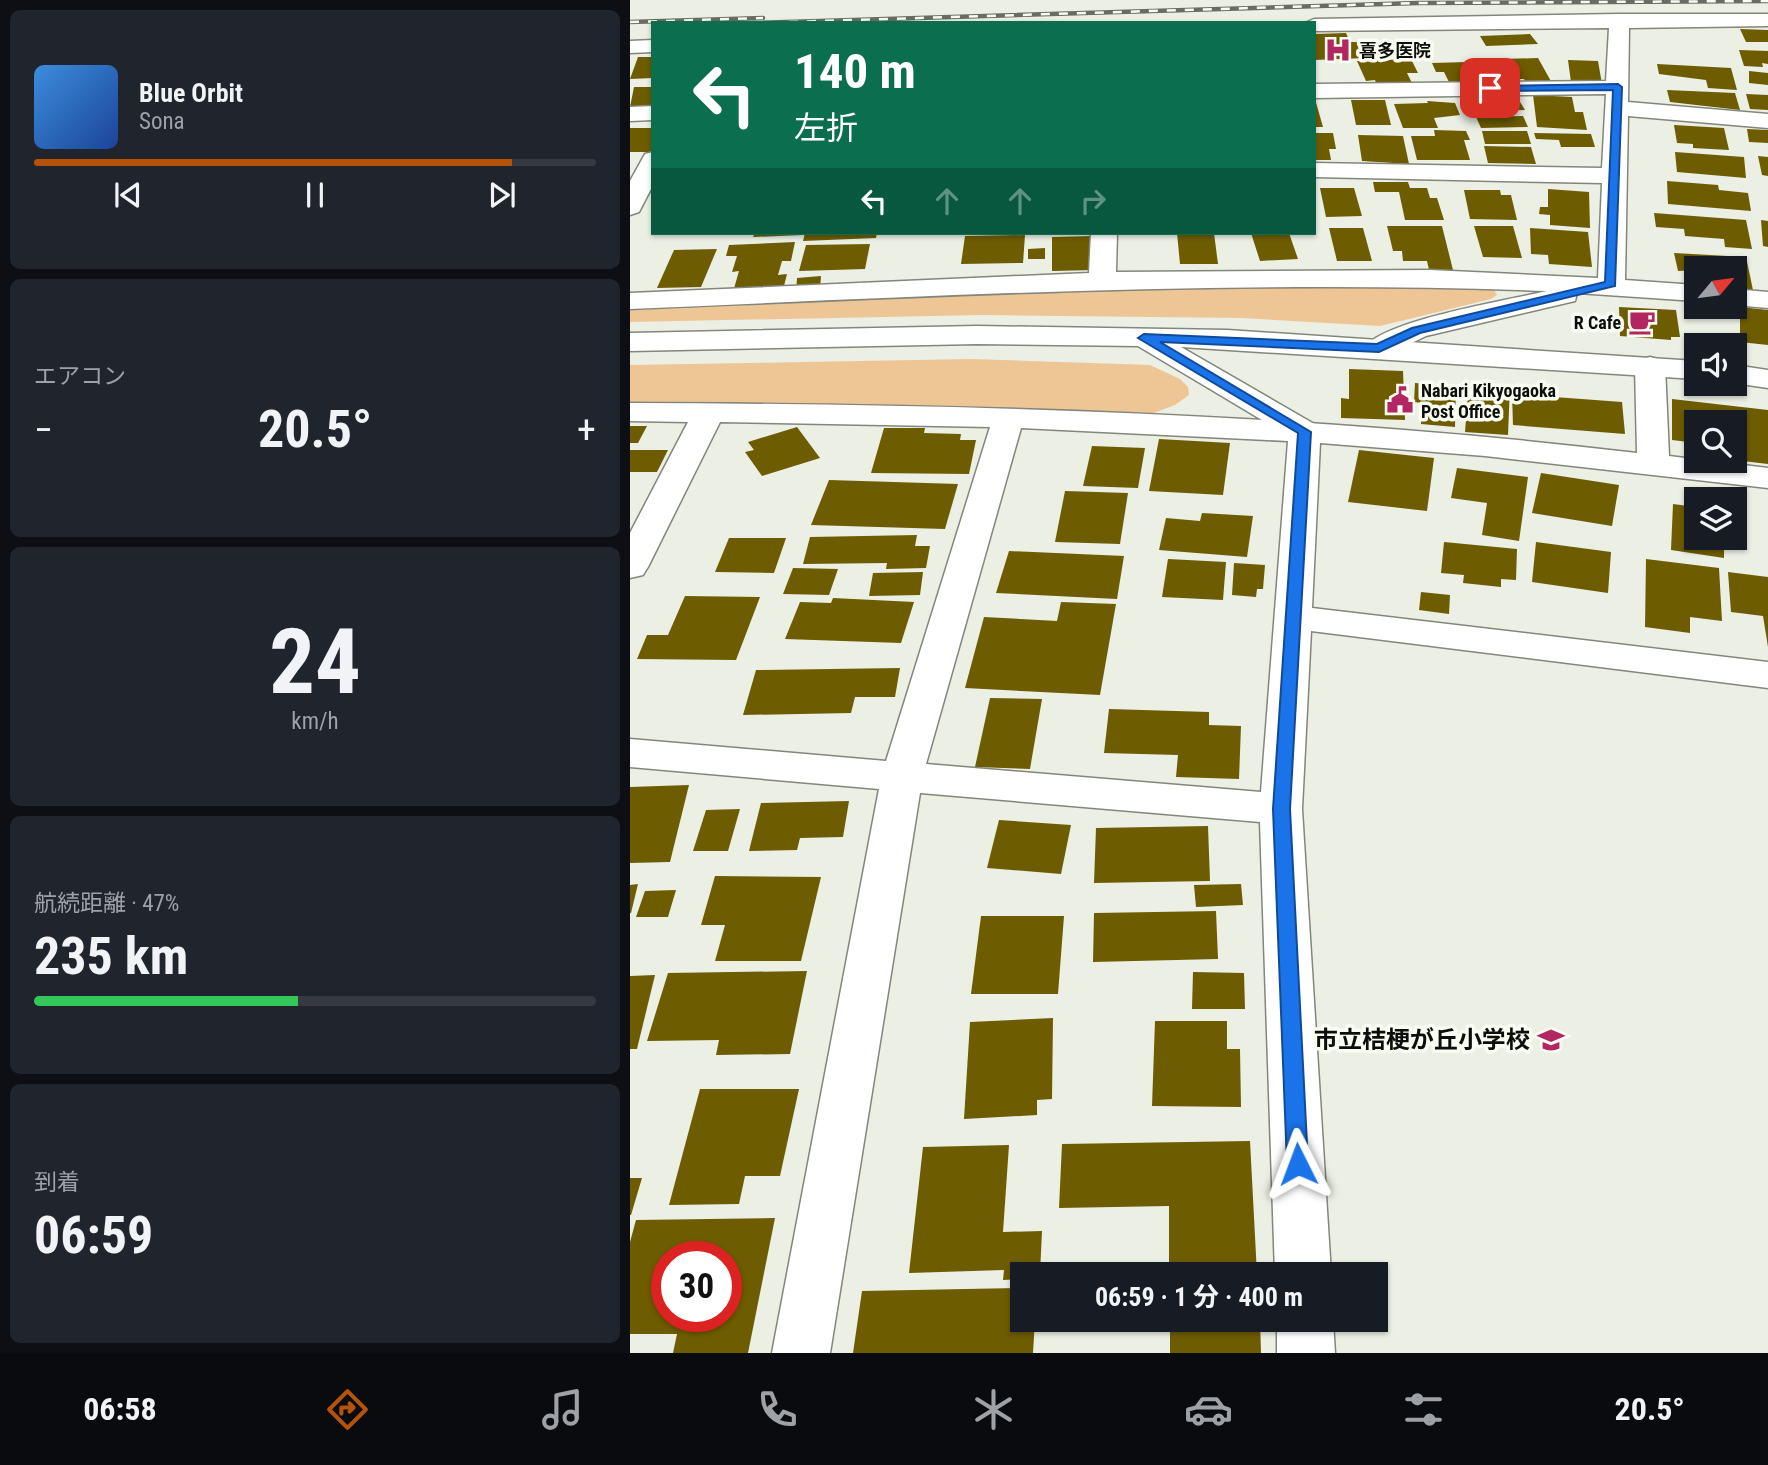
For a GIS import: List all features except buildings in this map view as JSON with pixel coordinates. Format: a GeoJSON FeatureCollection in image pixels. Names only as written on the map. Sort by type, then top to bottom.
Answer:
{"type":"FeatureCollection","features":[{"type":"Feature","properties":{"kind":"street"},"geometry":{"type":"LineString","coordinates":[[1611,284],[1619,20]]}},
{"type":"Feature","properties":{"kind":"street"},"geometry":{"type":"LineString","coordinates":[[1316,25],[1768,20]]}},
{"type":"Feature","properties":{"kind":"street"},"geometry":{"type":"LineString","coordinates":[[630,47],[651,46]]}},
{"type":"Feature","properties":{"kind":"street"},"geometry":{"type":"LineString","coordinates":[[1316,91],[1617,97],[1768,121]]}},
{"type":"Feature","properties":{"kind":"street"},"geometry":{"type":"LineString","coordinates":[[630,114],[651,113]]}},
{"type":"Feature","properties":{"kind":"street"},"geometry":{"type":"LineString","coordinates":[[637,197],[651,164]]}},
{"type":"Feature","properties":{"kind":"street"},"geometry":{"type":"LineString","coordinates":[[1316,170],[1615,176]]}},
{"type":"Feature","properties":{"kind":"street"},"geometry":{"type":"LineString","coordinates":[[1102,281],[1104,235]]}},
{"type":"Feature","properties":{"kind":"street"},"geometry":{"type":"LineString","coordinates":[[630,301],[1102,281],[1332,275],[1611,284],[1684,292]]}},
{"type":"Feature","properties":{"kind":"street"},"geometry":{"type":"LineString","coordinates":[[1379,348],[1416,330],[1611,284]]}},
{"type":"Feature","properties":{"kind":"street"},"geometry":{"type":"LineString","coordinates":[[1747,298],[1768,300]]}},
{"type":"Feature","properties":{"kind":"street"},"geometry":{"type":"LineString","coordinates":[[630,342],[977,335],[1144,338],[1379,348],[1684,369]]}},
{"type":"Feature","properties":{"kind":"street"},"geometry":{"type":"LineString","coordinates":[[1144,338],[1305,432]]}},
{"type":"Feature","properties":{"kind":"street"},"geometry":{"type":"LineString","coordinates":[[1650,366],[1653,463]]}},
{"type":"Feature","properties":{"kind":"street"},"geometry":{"type":"LineString","coordinates":[[1747,376],[1768,379]]}},
{"type":"Feature","properties":{"kind":"street"},"geometry":{"type":"LineString","coordinates":[[630,412],[1008,419],[1305,432],[1481,444],[1768,478]]}},
{"type":"Feature","properties":{"kind":"street"},"geometry":{"type":"LineString","coordinates":[[630,566],[709,412]]}},
{"type":"Feature","properties":{"kind":"street"},"geometry":{"type":"LineString","coordinates":[[801,1353],[902,777],[1008,419]]}},
{"type":"Feature","properties":{"kind":"street"},"geometry":{"type":"LineString","coordinates":[[1302,1262],[1281,809],[1305,432]]}},
{"type":"Feature","properties":{"kind":"street"},"geometry":{"type":"LineString","coordinates":[[1292,617],[1768,675]]}},
{"type":"Feature","properties":{"kind":"street"},"geometry":{"type":"LineString","coordinates":[[630,753],[1281,809]]}},
{"type":"Feature","properties":{"kind":"street"},"geometry":{"type":"LineString","coordinates":[[1305,1332],[1306,1353]]}},
{"type":"Feature","properties":{"kind":"shaded area"},"geometry":{"type":"Polygon","coordinates":[[[1255,284],[1493,288],[1497,295],[1491,299],[1380,326],[1241,318],[982,315],[630,322],[630,309],[1255,284]]]}},
{"type":"Feature","properties":{"kind":"shaded area"},"geometry":{"type":"Polygon","coordinates":[[[971,359],[1150,365],[1180,379],[1188,387],[1189,395],[1175,405],[1146,416],[630,404],[630,365],[971,359]]]}},
{"type":"Feature","properties":{"kind":"railway"},"geometry":{"type":"LineString","coordinates":[[820,21],[1418,3],[1768,1]]}},
{"type":"Feature","properties":{"kind":"railway"},"geometry":{"type":"LineString","coordinates":[[663,21],[763,18]]}},
{"type":"Feature","properties":{"kind":"railway"},"geometry":{"type":"LineString","coordinates":[[630,22],[651,21]]}},
{"type":"Feature","properties":{"kind":"place","name":"喜多医院"},"geometry":{"type":"Point","coordinates":[1338,50]}},
{"type":"Feature","properties":{"kind":"place","name":"R Cafe"},"geometry":{"type":"Point","coordinates":[1642,322]}},
{"type":"Feature","properties":{"kind":"place","name":"Nabari Kikyogaoka Post Office"},"geometry":{"type":"Point","coordinates":[1400,400]}},
{"type":"Feature","properties":{"kind":"place","name":"市立桔梗が丘小学校"},"geometry":{"type":"Point","coordinates":[1551,1040]}},
{"type":"Feature","properties":{"kind":"route"},"geometry":{"type":"LineString","coordinates":[[1298,1164],[1281,809],[1305,432],[1144,338],[1227,339],[1379,348],[1416,330],[1611,284],[1618,87],[1490,88]]}}]}
